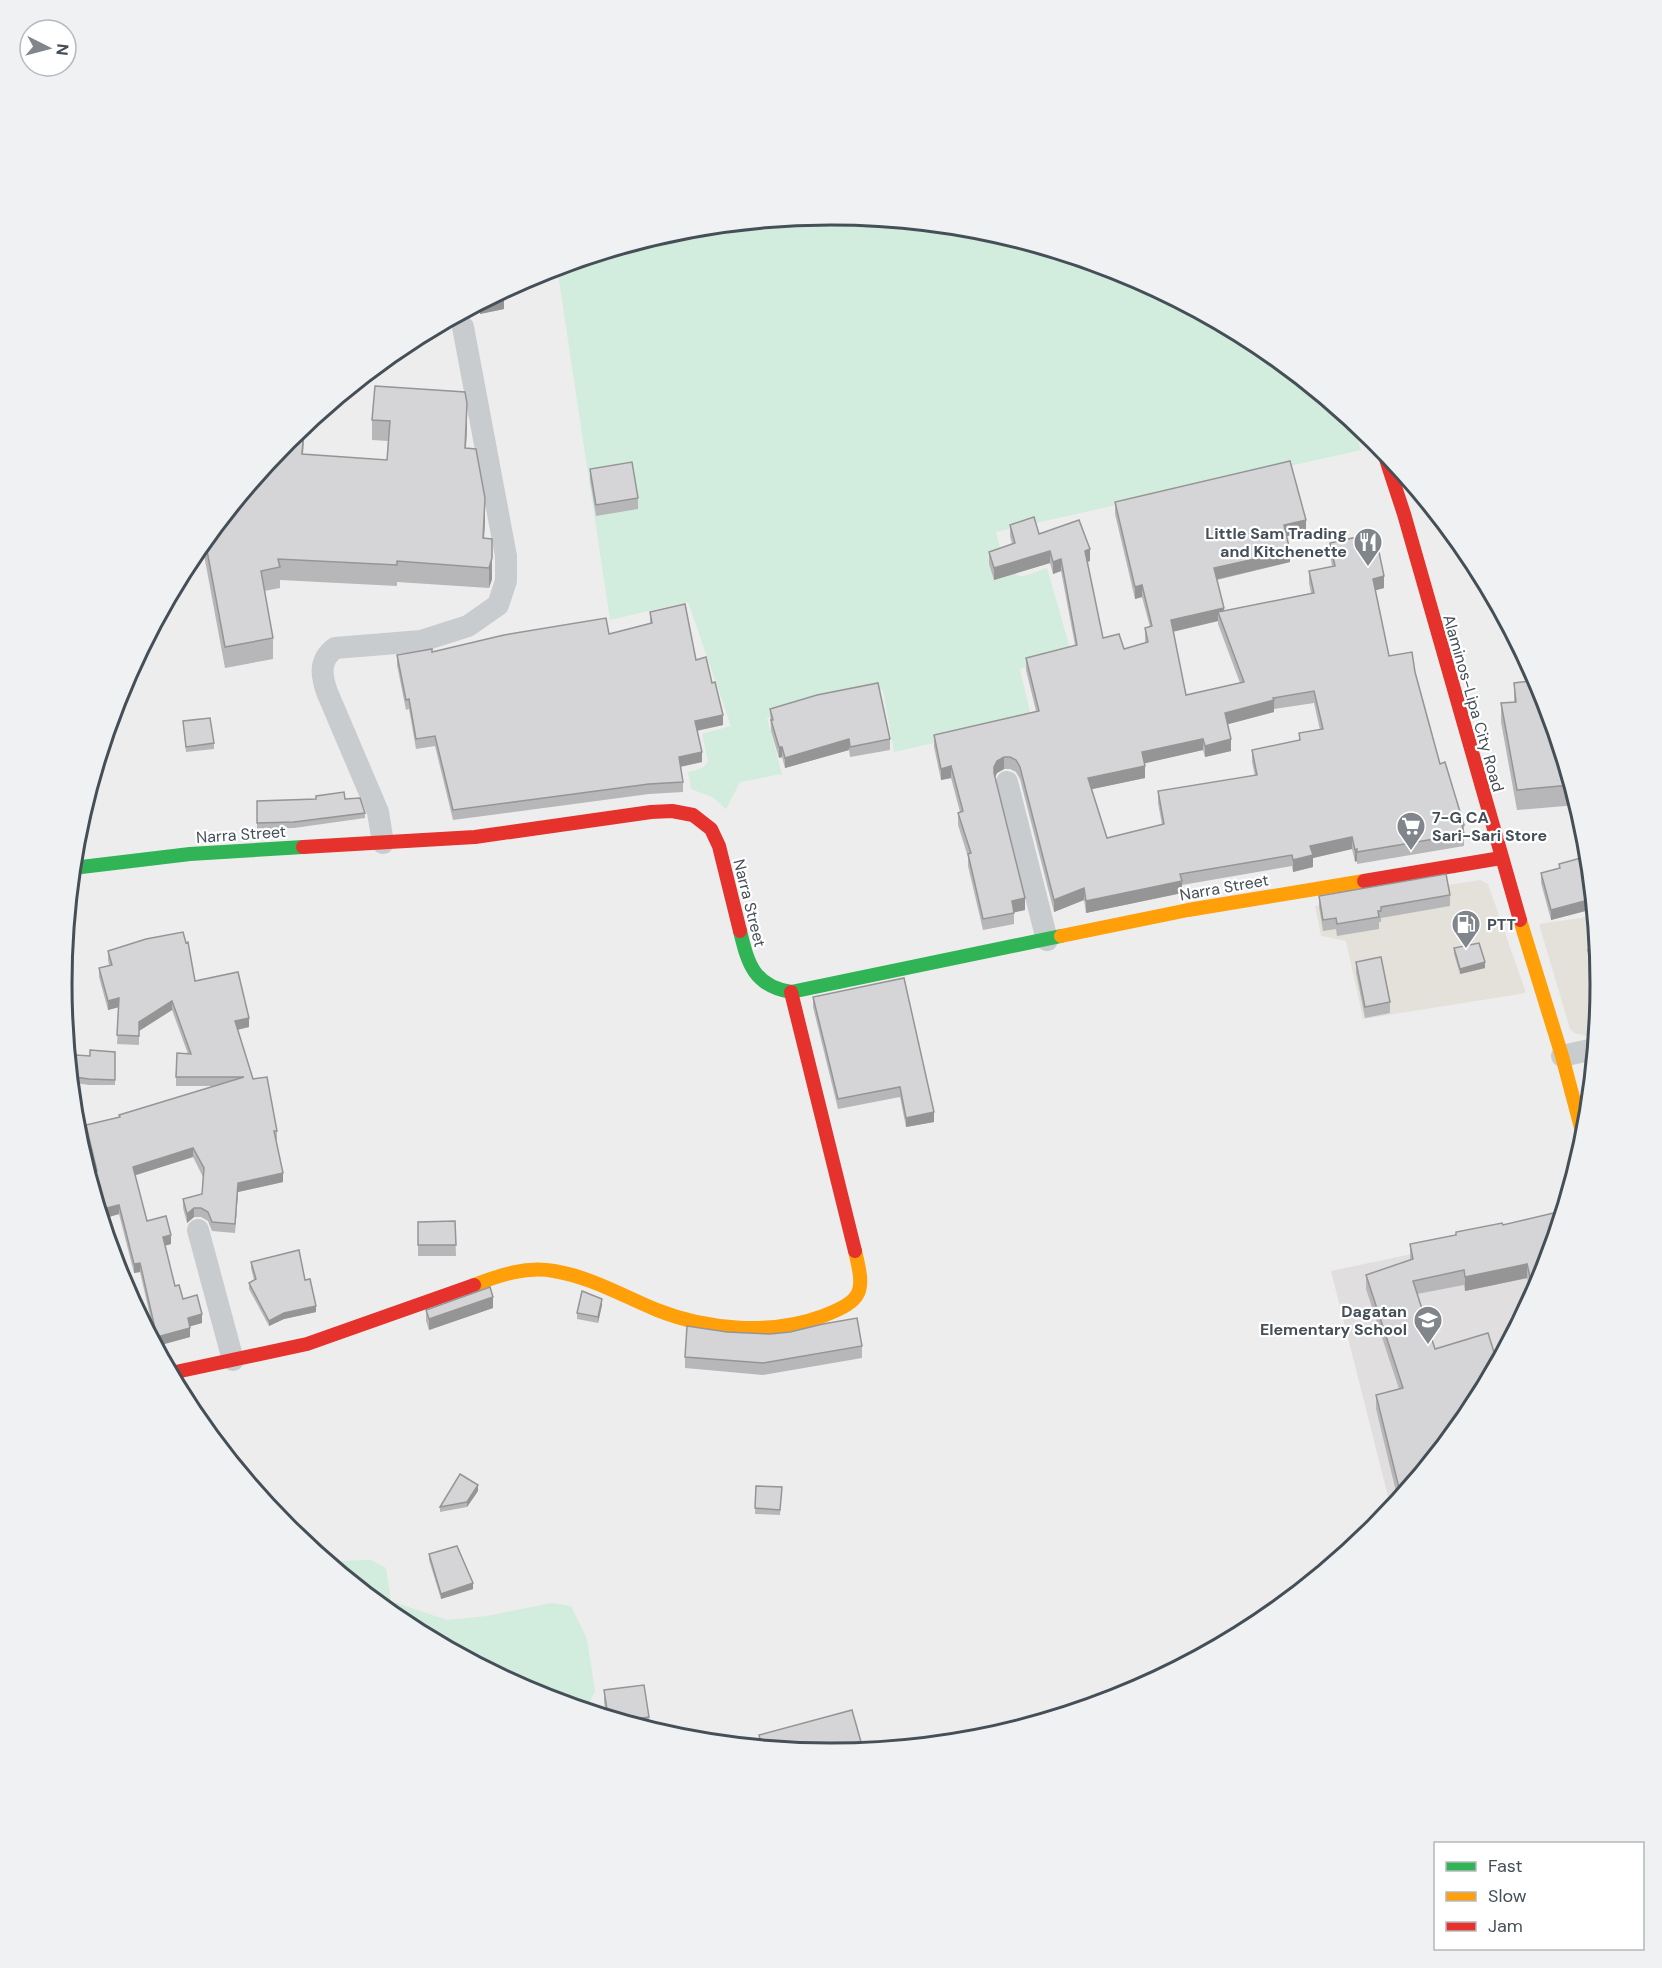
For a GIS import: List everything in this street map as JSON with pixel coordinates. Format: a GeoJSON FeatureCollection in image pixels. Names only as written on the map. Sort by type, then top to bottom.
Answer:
{"type":"FeatureCollection","features":[{"type":"Feature","properties":{"kind":"street"},"geometry":{"type":"LineString","coordinates":[[382,843],[378,812],[327,692],[322,670],[328,653],[335,648],[421,641],[468,626],[498,605],[506,581],[506,556],[462,327]]}},
{"type":"Feature","properties":{"kind":"street","name":"Alaminos-Lipa City Road"},"geometry":{"type":"LineString","coordinates":[[1390,471],[1578,1116]]}},
{"type":"Feature","properties":{"kind":"street"},"geometry":{"type":"LineString","coordinates":[[1007,782],[1047,940]]}},
{"type":"Feature","properties":{"kind":"street","name":"Narra Street"},"geometry":{"type":"LineString","coordinates":[[81,867],[190,854],[475,837],[672,811],[693,815],[711,829],[719,846],[747,960],[755,974],[765,984],[776,990],[791,992],[1188,910],[1501,858]]}},
{"type":"Feature","properties":{"kind":"street"},"geometry":{"type":"LineString","coordinates":[[179,1371],[307,1344],[501,1275],[522,1270],[554,1271],[578,1276],[659,1311],[687,1320],[724,1325],[754,1327],[801,1323],[853,1302],[860,1292],[861,1277],[791,992]]}},
{"type":"Feature","properties":{"kind":"street"},"geometry":{"type":"LineString","coordinates":[[1562,1056],[1587,1051]]}},
{"type":"Feature","properties":{"kind":"street"},"geometry":{"type":"LineString","coordinates":[[198,1230],[233,1360]]}},
{"type":"Feature","properties":{"kind":"shaded area"},"geometry":{"type":"Polygon","coordinates":[[[1480,880],[1488,884],[1526,993],[1363,1019],[1346,941],[1321,936],[1315,906],[1480,880]]]}},
{"type":"Feature","properties":{"kind":"shaded area"},"geometry":{"type":"Polygon","coordinates":[[[1587,917],[1590,984],[1588,1036],[1574,1033],[1570,1029],[1539,924],[1587,917]]]}},
{"type":"Feature","properties":{"kind":"shaded area","name":"Dagatan Elementary School"},"geometry":{"type":"Polygon","coordinates":[[[1551,1225],[1512,1320],[1488,1364],[1462,1406],[1433,1446],[1389,1499],[1331,1271],[1551,1225]]]}},
{"type":"Feature","properties":{"kind":"green space"},"geometry":{"type":"Polygon","coordinates":[[[831,225],[881,227],[930,231],[979,240],[1075,265],[1167,303],[1253,353],[1331,413],[1356,436],[1361,450],[996,532],[1004,559],[1012,572],[1023,576],[1047,568],[1072,655],[1020,669],[1032,721],[894,752],[883,690],[823,702],[767,718],[782,774],[740,782],[726,809],[712,797],[691,789],[688,772],[697,770],[708,761],[702,734],[731,726],[688,602],[610,620],[558,276],[635,251],[683,240],[732,231],[781,227],[831,225]]]}},
{"type":"Feature","properties":{"kind":"green space"},"geometry":{"type":"Polygon","coordinates":[[[371,1560],[386,1568],[391,1601],[447,1620],[487,1616],[551,1603],[571,1606],[587,1639],[595,1691],[589,1704],[495,1665],[451,1641],[409,1615],[338,1561],[371,1560]]]}},
{"type":"Feature","properties":{"kind":"building"},"geometry":{"type":"Polygon","coordinates":[[[375,386],[465,392],[467,403],[465,448],[476,449],[485,498],[483,538],[492,539],[492,558],[489,568],[397,561],[397,565],[278,559],[280,567],[261,571],[273,638],[225,647],[207,552],[260,484],[303,439],[302,454],[387,460],[390,421],[372,420],[375,386]]]}},
{"type":"Feature","properties":{"kind":"building"},"geometry":{"type":"Polygon","coordinates":[[[1290,461],[1306,520],[1284,525],[1290,551],[1214,568],[1224,608],[1171,620],[1186,695],[1244,682],[1218,612],[1314,593],[1309,571],[1335,566],[1330,543],[1375,533],[1384,576],[1373,579],[1389,656],[1412,652],[1415,672],[1440,764],[1445,762],[1464,825],[1462,825],[1464,834],[1357,852],[1352,837],[1310,846],[1313,855],[1293,860],[1292,855],[1180,874],[1182,881],[1086,901],[1084,888],[1054,900],[1020,767],[1016,760],[1004,757],[997,761],[994,773],[1025,898],[1012,901],[1014,913],[983,919],[968,854],[971,853],[958,813],[963,811],[951,766],[941,769],[934,735],[1039,711],[1026,658],[1077,645],[1061,559],[1053,562],[1050,551],[994,568],[989,552],[1015,543],[1010,525],[1034,517],[1039,534],[1079,520],[1090,549],[1085,551],[1103,638],[1119,634],[1124,649],[1148,642],[1145,628],[1152,626],[1142,585],[1135,587],[1115,502],[1290,461]],[[1314,691],[1273,698],[1274,700],[1225,713],[1231,739],[1205,746],[1203,739],[1142,752],[1145,766],[1088,778],[1107,838],[1164,824],[1158,791],[1257,775],[1252,750],[1300,740],[1299,733],[1323,729],[1314,691]]]}},
{"type":"Feature","properties":{"kind":"building"},"geometry":{"type":"Polygon","coordinates":[[[632,462],[638,498],[596,505],[590,469],[632,462]]]}},
{"type":"Feature","properties":{"kind":"building"},"geometry":{"type":"Polygon","coordinates":[[[685,604],[696,660],[706,657],[723,715],[695,721],[702,752],[679,757],[683,782],[649,784],[453,810],[435,736],[416,739],[409,699],[406,700],[397,655],[432,649],[432,652],[504,635],[606,618],[609,634],[652,623],[650,612],[685,604]]]}},
{"type":"Feature","properties":{"kind":"building"},"geometry":{"type":"Polygon","coordinates":[[[1527,681],[1550,740],[1563,786],[1517,790],[1501,703],[1516,702],[1514,683],[1527,681]]]}},
{"type":"Feature","properties":{"kind":"building"},"geometry":{"type":"Polygon","coordinates":[[[878,683],[890,739],[850,747],[849,739],[785,758],[782,747],[779,747],[770,709],[817,695],[878,683]]]}},
{"type":"Feature","properties":{"kind":"building"},"geometry":{"type":"Polygon","coordinates":[[[210,718],[214,743],[186,747],[183,721],[210,718]]]}},
{"type":"Feature","properties":{"kind":"building"},"geometry":{"type":"Polygon","coordinates":[[[344,792],[345,799],[360,798],[365,813],[294,822],[257,823],[257,801],[316,799],[316,796],[344,792]]]}},
{"type":"Feature","properties":{"kind":"building"},"geometry":{"type":"Polygon","coordinates":[[[1579,858],[1585,901],[1551,910],[1541,873],[1560,868],[1559,864],[1579,858]]]}},
{"type":"Feature","properties":{"kind":"building"},"geometry":{"type":"Polygon","coordinates":[[[1446,874],[1450,895],[1381,907],[1381,911],[1378,911],[1379,917],[1337,924],[1336,918],[1323,920],[1319,896],[1446,874]]]}},
{"type":"Feature","properties":{"kind":"building"},"geometry":{"type":"Polygon","coordinates":[[[183,932],[186,943],[188,942],[195,981],[238,972],[249,1018],[235,1021],[253,1079],[267,1077],[277,1131],[274,1131],[283,1173],[238,1183],[235,1224],[212,1222],[208,1212],[201,1208],[194,1208],[187,1214],[183,1199],[202,1194],[204,1168],[193,1148],[133,1167],[147,1221],[166,1216],[171,1235],[163,1237],[175,1286],[179,1285],[183,1299],[197,1295],[202,1314],[188,1318],[190,1328],[159,1336],[155,1329],[140,1263],[134,1264],[119,1205],[106,1208],[86,1125],[120,1117],[119,1115],[244,1077],[176,1077],[177,1053],[191,1054],[172,1001],[139,1022],[139,1036],[117,1035],[119,998],[108,1001],[99,968],[112,965],[108,951],[146,939],[183,932]]]}},
{"type":"Feature","properties":{"kind":"building"},"geometry":{"type":"Polygon","coordinates":[[[1479,943],[1485,962],[1460,969],[1454,948],[1479,943]]]}},
{"type":"Feature","properties":{"kind":"building"},"geometry":{"type":"Polygon","coordinates":[[[1381,957],[1390,1002],[1365,1007],[1356,962],[1381,957]]]}},
{"type":"Feature","properties":{"kind":"building"},"geometry":{"type":"Polygon","coordinates":[[[904,978],[934,1112],[906,1118],[900,1087],[838,1099],[813,997],[904,978]]]}},
{"type":"Feature","properties":{"kind":"building"},"geometry":{"type":"Polygon","coordinates":[[[90,1050],[115,1052],[115,1080],[78,1077],[76,1055],[90,1056],[90,1050]]]}},
{"type":"Feature","properties":{"kind":"building"},"geometry":{"type":"Polygon","coordinates":[[[1554,1213],[1530,1278],[1527,1264],[1465,1277],[1464,1270],[1413,1281],[1435,1349],[1488,1333],[1494,1353],[1462,1406],[1399,1487],[1376,1395],[1403,1388],[1366,1275],[1413,1259],[1410,1244],[1456,1235],[1456,1232],[1502,1223],[1503,1225],[1554,1213]]]}},
{"type":"Feature","properties":{"kind":"building"},"geometry":{"type":"Polygon","coordinates":[[[455,1221],[456,1245],[418,1245],[418,1222],[455,1221]]]}},
{"type":"Feature","properties":{"kind":"building"},"geometry":{"type":"Polygon","coordinates":[[[299,1250],[305,1280],[310,1279],[316,1306],[284,1313],[269,1321],[249,1283],[256,1279],[251,1262],[299,1250]]]}},
{"type":"Feature","properties":{"kind":"building"},"geometry":{"type":"Polygon","coordinates":[[[490,1287],[493,1297],[429,1319],[426,1310],[490,1287]]]}},
{"type":"Feature","properties":{"kind":"building"},"geometry":{"type":"Polygon","coordinates":[[[582,1291],[602,1299],[598,1317],[577,1313],[582,1291]]]}},
{"type":"Feature","properties":{"kind":"building"},"geometry":{"type":"Polygon","coordinates":[[[857,1318],[862,1346],[763,1363],[685,1357],[687,1326],[727,1332],[770,1334],[857,1318]]]}},
{"type":"Feature","properties":{"kind":"building"},"geometry":{"type":"Polygon","coordinates":[[[460,1474],[478,1485],[467,1502],[440,1507],[460,1474]]]}},
{"type":"Feature","properties":{"kind":"building"},"geometry":{"type":"Polygon","coordinates":[[[756,1486],[782,1487],[780,1510],[755,1508],[756,1486]]]}},
{"type":"Feature","properties":{"kind":"building"},"geometry":{"type":"Polygon","coordinates":[[[457,1546],[473,1583],[441,1594],[429,1554],[457,1546]]]}},
{"type":"Feature","properties":{"kind":"building"},"geometry":{"type":"Polygon","coordinates":[[[644,1685],[649,1717],[641,1718],[607,1709],[604,1690],[644,1685]]]}},
{"type":"Feature","properties":{"kind":"building"},"geometry":{"type":"Polygon","coordinates":[[[852,1710],[861,1742],[781,1741],[760,1739],[759,1735],[852,1710]]]}},
{"type":"Feature","properties":{"kind":"traffic: fast"},"geometry":{"type":"LineString","coordinates":[[81,867],[190,854],[303,847]]}},
{"type":"Feature","properties":{"kind":"traffic: fast"},"geometry":{"type":"LineString","coordinates":[[740,931],[746,954],[755,972],[769,985],[791,992],[1061,936]]}},
{"type":"Feature","properties":{"kind":"traffic: slow"},"geometry":{"type":"LineString","coordinates":[[1061,936],[1188,910],[1364,881]]}},
{"type":"Feature","properties":{"kind":"traffic: slow"},"geometry":{"type":"LineString","coordinates":[[1520,920],[1578,1116]]}},
{"type":"Feature","properties":{"kind":"traffic: slow"},"geometry":{"type":"LineString","coordinates":[[474,1285],[523,1271],[554,1271],[594,1282],[676,1317],[718,1326],[761,1328],[803,1322],[847,1305],[858,1293],[860,1285],[855,1251]]}},
{"type":"Feature","properties":{"kind":"traffic: jam"},"geometry":{"type":"LineString","coordinates":[[1390,471],[1520,920]]}},
{"type":"Feature","properties":{"kind":"traffic: jam"},"geometry":{"type":"LineString","coordinates":[[303,847],[475,837],[651,812],[672,811],[693,815],[711,829],[719,846],[740,931]]}},
{"type":"Feature","properties":{"kind":"traffic: jam"},"geometry":{"type":"LineString","coordinates":[[1364,881],[1501,858]]}},
{"type":"Feature","properties":{"kind":"traffic: jam"},"geometry":{"type":"LineString","coordinates":[[791,992],[855,1251]]}},
{"type":"Feature","properties":{"kind":"traffic: jam"},"geometry":{"type":"LineString","coordinates":[[179,1371],[307,1344],[474,1285]]}},
{"type":"Feature","properties":{"kind":"place","name":"Little Sam Trading and Kitchenette"},"geometry":{"type":"Point","coordinates":[1368,568]}},
{"type":"Feature","properties":{"kind":"place","name":"7-G CA Sari-Sari Store"},"geometry":{"type":"Point","coordinates":[1411,852]}},
{"type":"Feature","properties":{"kind":"place","name":"PTT"},"geometry":{"type":"Point","coordinates":[1466,950]}},
{"type":"Feature","properties":{"kind":"place","name":"Dagatan Elementary School"},"geometry":{"type":"Point","coordinates":[1428,1346]}}]}
